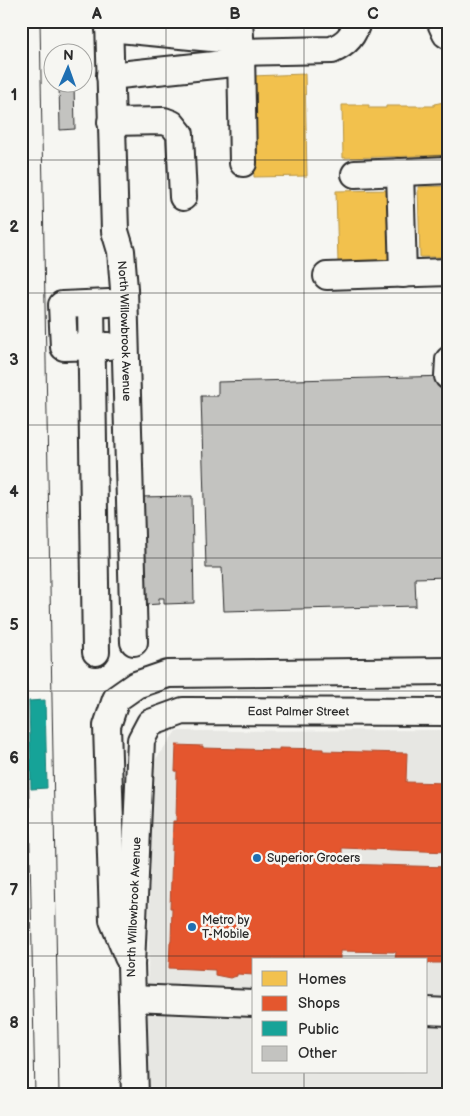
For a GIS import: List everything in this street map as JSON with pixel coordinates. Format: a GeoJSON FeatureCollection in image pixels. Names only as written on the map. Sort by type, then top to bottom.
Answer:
{"type":"FeatureCollection","features":[{"type":"Feature","properties":{"kind":"street"},"geometry":{"type":"LineString","coordinates":[[239,21],[242,52],[243,163]]}},
{"type":"Feature","properties":{"kind":"street"},"geometry":{"type":"LineString","coordinates":[[110,76],[233,63],[242,52],[332,50],[343,46],[352,36],[357,21]]}},
{"type":"Feature","properties":{"kind":"street"},"geometry":{"type":"LineString","coordinates":[[440,21],[446,34],[449,36]]}},
{"type":"Feature","properties":{"kind":"street"},"geometry":{"type":"LineString","coordinates":[[109,25],[232,40],[242,52]]}},
{"type":"Feature","properties":{"kind":"street","name":"North Willowbrook Avenue"},"geometry":{"type":"LineString","coordinates":[[109,25],[115,231],[121,251],[125,302],[134,642]]}},
{"type":"Feature","properties":{"kind":"street"},"geometry":{"type":"LineString","coordinates":[[111,122],[164,121],[172,124],[180,134],[183,197]]}},
{"type":"Feature","properties":{"kind":"street"},"geometry":{"type":"LineString","coordinates":[[355,174],[449,170]]}},
{"type":"Feature","properties":{"kind":"street"},"geometry":{"type":"LineString","coordinates":[[400,172],[403,274]]}},
{"type":"Feature","properties":{"kind":"street"},"geometry":{"type":"LineString","coordinates":[[327,276],[449,272]]}},
{"type":"Feature","properties":{"kind":"street"},"geometry":{"type":"LineString","coordinates":[[125,302],[62,305],[62,313],[64,347],[126,345]]}},
{"type":"Feature","properties":{"kind":"street"},"geometry":{"type":"LineString","coordinates":[[92,347],[96,652]]}},
{"type":"Feature","properties":{"kind":"street"},"geometry":{"type":"LineString","coordinates":[[131,965],[113,920],[107,726],[116,699],[136,685],[168,674],[449,671]]}},
{"type":"Feature","properties":{"kind":"street","name":"East Palmer Street"},"geometry":{"type":"LineString","coordinates":[[150,723],[183,710],[449,712]]}},
{"type":"Feature","properties":{"kind":"street","name":"North Willowbrook Avenue"},"geometry":{"type":"LineString","coordinates":[[135,1095],[131,965],[141,740],[150,723]]}},
{"type":"Feature","properties":{"kind":"street"},"geometry":{"type":"LineString","coordinates":[[132,998],[252,1003]]}},
{"type":"Feature","properties":{"kind":"street"},"geometry":{"type":"LineString","coordinates":[[428,1011],[449,1012]]}},
{"type":"Feature","properties":{"kind":"shaded area","name":"Superior Grocers"},"geometry":{"type":"Polygon","coordinates":[[[449,730],[449,1095],[145,1095],[153,763],[176,731],[449,730]]]}},
{"type":"Feature","properties":{"kind":"building: Homes"},"geometry":{"type":"Polygon","coordinates":[[[305,74],[307,176],[254,177],[251,76],[305,74]]]}},
{"type":"Feature","properties":{"kind":"building: Homes"},"geometry":{"type":"Polygon","coordinates":[[[449,102],[449,155],[343,158],[342,105],[369,105],[369,108],[386,108],[386,106],[434,106],[434,104],[449,102]]]}},
{"type":"Feature","properties":{"kind":"building: Homes"},"geometry":{"type":"Polygon","coordinates":[[[449,186],[449,257],[420,257],[418,187],[449,186]]]}},
{"type":"Feature","properties":{"kind":"building: Homes"},"geometry":{"type":"Polygon","coordinates":[[[390,190],[391,261],[338,262],[336,191],[390,190]]]}},
{"type":"Feature","properties":{"kind":"building: Shops","name":"Superior Grocers"},"geometry":{"type":"Polygon","coordinates":[[[176,745],[203,746],[203,748],[323,749],[323,751],[407,753],[406,782],[449,783],[449,852],[342,848],[342,864],[449,867],[449,954],[446,954],[446,963],[428,963],[428,958],[395,958],[396,952],[340,951],[340,958],[252,958],[252,975],[237,974],[237,976],[230,978],[215,975],[215,970],[169,968],[173,821],[176,821],[177,771],[175,771],[176,745]]]}},
{"type":"Feature","properties":{"kind":"building: Public"},"geometry":{"type":"Polygon","coordinates":[[[45,700],[47,788],[31,789],[29,701],[45,700]]]}},
{"type":"Feature","properties":{"kind":"building: Other"},"geometry":{"type":"Polygon","coordinates":[[[59,92],[74,92],[75,129],[60,130],[59,92]]]}},
{"type":"Feature","properties":{"kind":"building: Other"},"geometry":{"type":"Polygon","coordinates":[[[449,376],[449,577],[415,578],[416,606],[224,611],[222,568],[206,568],[201,396],[218,396],[218,382],[449,376]]]}},
{"type":"Feature","properties":{"kind":"building: Other"},"geometry":{"type":"Polygon","coordinates":[[[192,496],[194,603],[164,604],[164,598],[159,598],[159,604],[144,605],[139,497],[192,496]]]}},
{"type":"Feature","properties":{"kind":"tram line"},"geometry":{"type":"LineString","coordinates":[[40,21],[59,1095]]}},
{"type":"Feature","properties":{"kind":"tram line"},"geometry":{"type":"LineString","coordinates":[[21,297],[35,1095]]}},
{"type":"Feature","properties":{"kind":"place","name":"Superior Grocers"},"geometry":{"type":"Point","coordinates":[257,858]}},
{"type":"Feature","properties":{"kind":"place","name":"Metro by T-Mobile"},"geometry":{"type":"Point","coordinates":[192,927]}}]}
